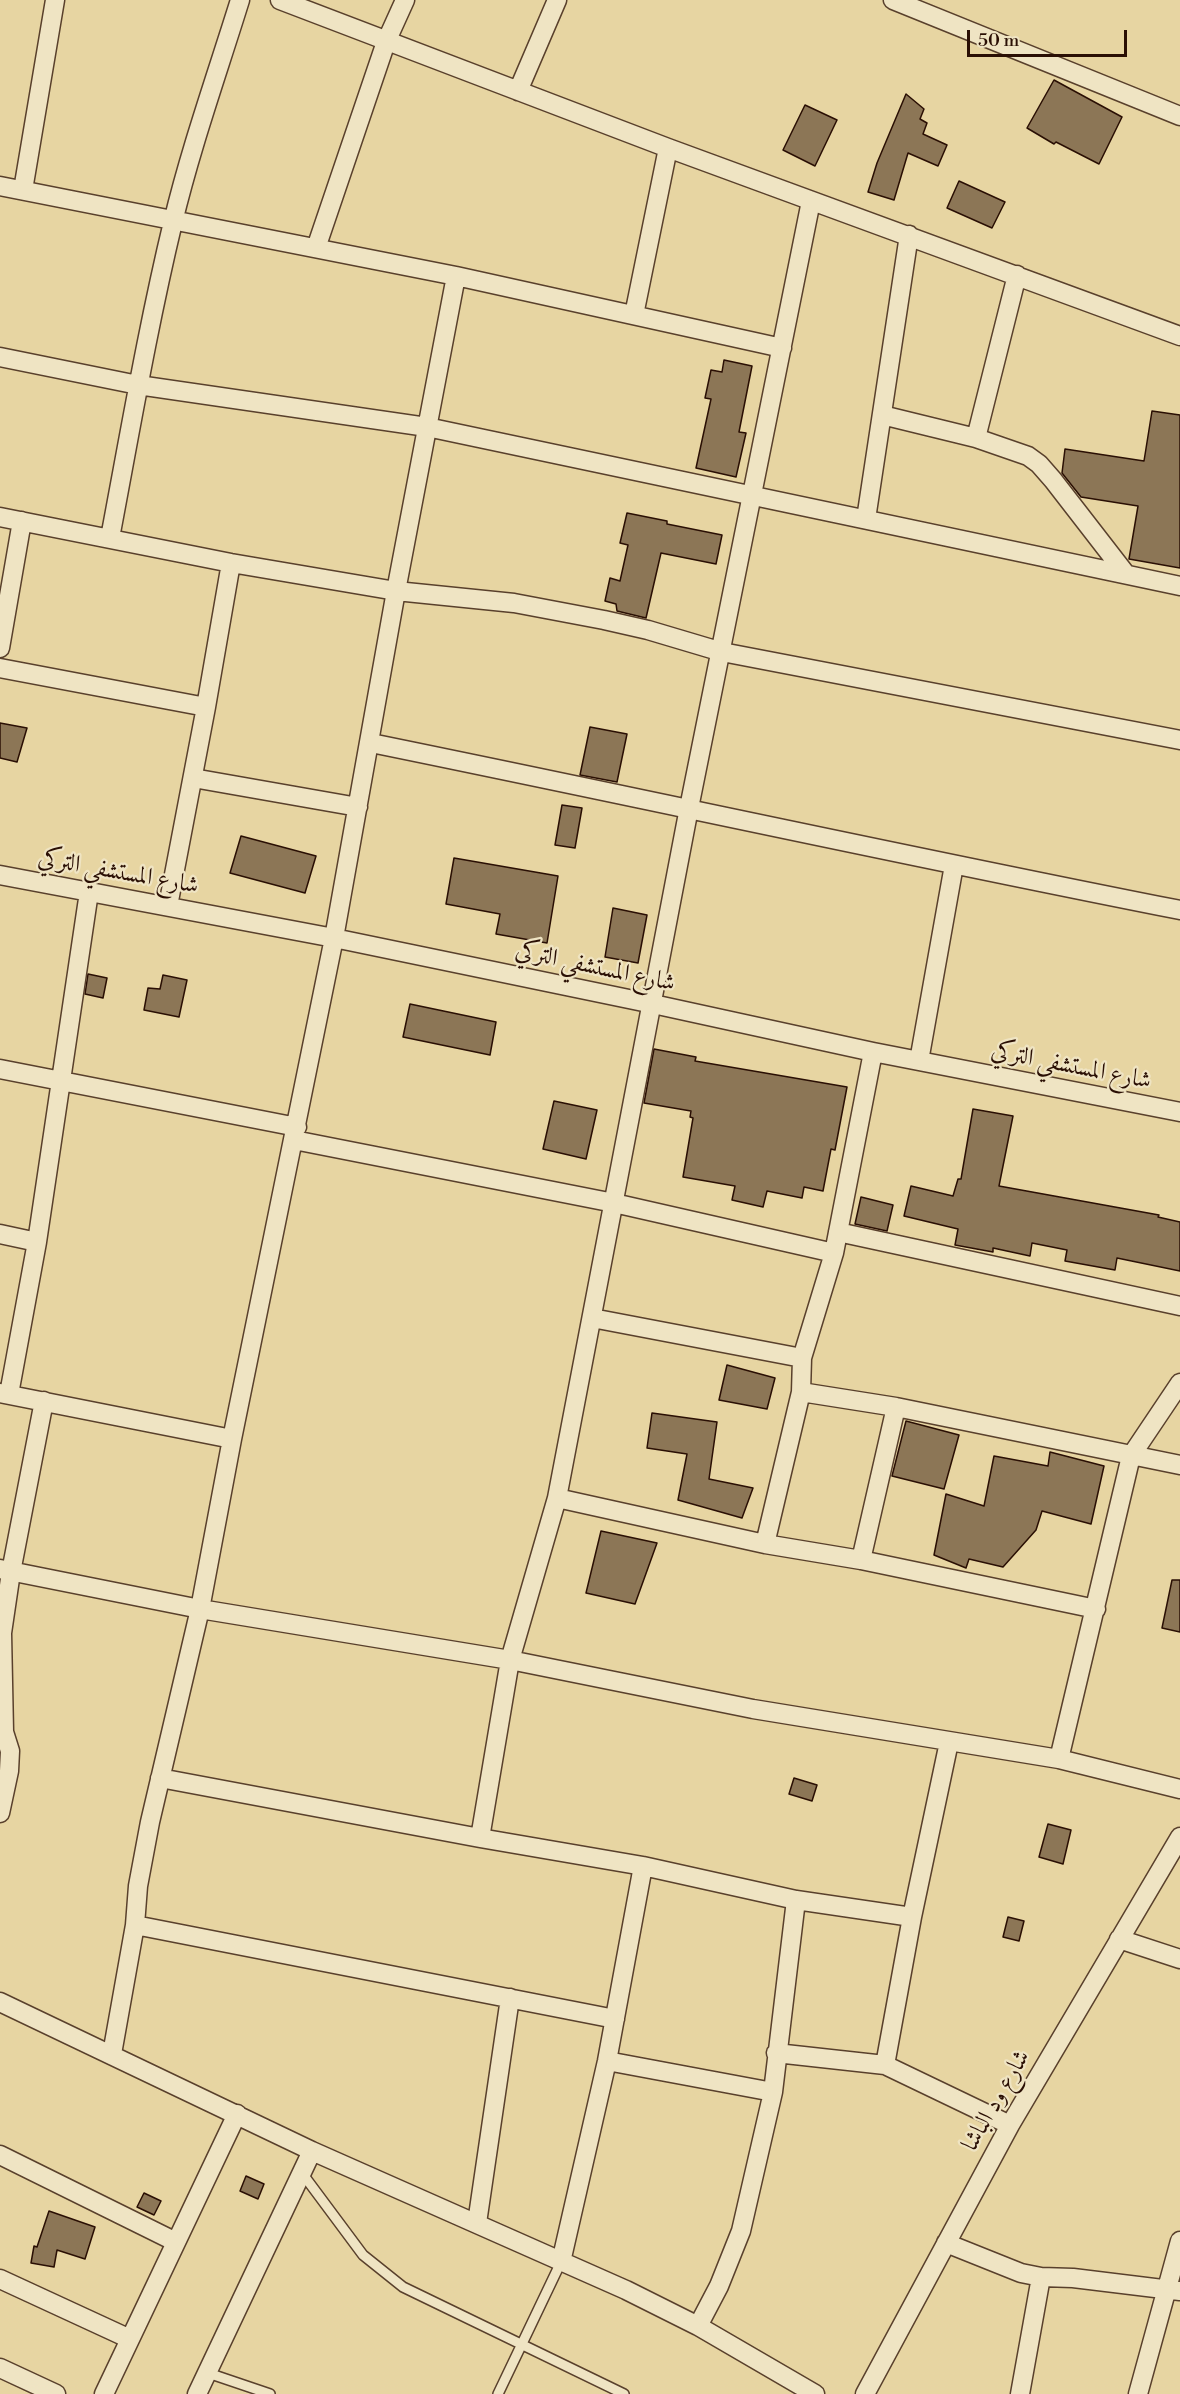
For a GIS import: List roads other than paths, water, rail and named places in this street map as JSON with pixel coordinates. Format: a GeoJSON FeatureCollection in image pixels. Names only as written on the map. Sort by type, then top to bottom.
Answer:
{"type":"FeatureCollection","features":[{"type":"Feature","properties":{"kind":"street"},"geometry":{"type":"LineString","coordinates":[[23,190],[55,0]]}},
{"type":"Feature","properties":{"kind":"street"},"geometry":{"type":"LineString","coordinates":[[110,538],[138,385],[173,222],[199,126],[240,0]]}},
{"type":"Feature","properties":{"kind":"street"},"geometry":{"type":"LineString","coordinates":[[280,0],[668,148],[1180,336]]}},
{"type":"Feature","properties":{"kind":"street"},"geometry":{"type":"LineString","coordinates":[[316,248],[386,42],[405,0]]}},
{"type":"Feature","properties":{"kind":"street"},"geometry":{"type":"LineString","coordinates":[[518,91],[557,0]]}},
{"type":"Feature","properties":{"kind":"street"},"geometry":{"type":"LineString","coordinates":[[893,0],[1180,116]]}},
{"type":"Feature","properties":{"kind":"street"},"geometry":{"type":"LineString","coordinates":[[634,315],[668,148]]}},
{"type":"Feature","properties":{"kind":"street"},"geometry":{"type":"LineString","coordinates":[[0,186],[173,222],[456,276],[782,348]]}},
{"type":"Feature","properties":{"kind":"street"},"geometry":{"type":"LineString","coordinates":[[480,1838],[510,1660],[557,1498],[689,808],[811,201]]}},
{"type":"Feature","properties":{"kind":"street"},"geometry":{"type":"LineString","coordinates":[[866,519],[909,236]]}},
{"type":"Feature","properties":{"kind":"street"},"geometry":{"type":"LineString","coordinates":[[976,438],[1017,275]]}},
{"type":"Feature","properties":{"kind":"street"},"geometry":{"type":"LineString","coordinates":[[112,2054],[135,1925],[138,1886],[150,1822],[200,1609],[232,1439],[334,938],[371,742],[396,591],[456,276]]}},
{"type":"Feature","properties":{"kind":"street"},"geometry":{"type":"LineString","coordinates":[[0,357],[138,385],[427,427],[1180,586]]}},
{"type":"Feature","properties":{"kind":"street"},"geometry":{"type":"LineString","coordinates":[[882,415],[976,438],[1028,456],[1039,464],[1125,573]]}},
{"type":"Feature","properties":{"kind":"street"},"geometry":{"type":"LineString","coordinates":[[0,517],[231,563],[396,591],[514,603],[604,620],[648,630],[722,652],[1180,740]]}},
{"type":"Feature","properties":{"kind":"street"},"geometry":{"type":"LineString","coordinates":[[0,648],[22,521]]}},
{"type":"Feature","properties":{"kind":"street"},"geometry":{"type":"LineString","coordinates":[[168,906],[231,563]]}},
{"type":"Feature","properties":{"kind":"street"},"geometry":{"type":"LineString","coordinates":[[0,668],[206,706]]}},
{"type":"Feature","properties":{"kind":"street"},"geometry":{"type":"LineString","coordinates":[[371,742],[954,865],[1180,910]]}},
{"type":"Feature","properties":{"kind":"street"},"geometry":{"type":"LineString","coordinates":[[193,778],[358,807]]}},
{"type":"Feature","properties":{"kind":"street"},"geometry":{"type":"LineString","coordinates":[[920,1061],[954,865]]}},
{"type":"Feature","properties":{"kind":"street","name":"شارع المستشفي التركي"},"geometry":{"type":"LineString","coordinates":[[0,875],[334,938],[873,1052],[1179,1108]]}},
{"type":"Feature","properties":{"kind":"street"},"geometry":{"type":"LineString","coordinates":[[89,892],[37,1242],[4,1393],[232,1439]]}},
{"type":"Feature","properties":{"kind":"street"},"geometry":{"type":"LineString","coordinates":[[765,1544],[801,1392],[802,1358],[834,1253],[873,1052]]}},
{"type":"Feature","properties":{"kind":"street"},"geometry":{"type":"LineString","coordinates":[[0,1069],[834,1253]]}},
{"type":"Feature","properties":{"kind":"street"},"geometry":{"type":"LineString","coordinates":[[838,1232],[1180,1306]]}},
{"type":"Feature","properties":{"kind":"street"},"geometry":{"type":"LineString","coordinates":[[0,1234],[37,1242]]}},
{"type":"Feature","properties":{"kind":"street"},"geometry":{"type":"LineString","coordinates":[[592,1318],[802,1358]]}},
{"type":"Feature","properties":{"kind":"street"},"geometry":{"type":"LineString","coordinates":[[1059,1759],[1131,1456],[1180,1383]]}},
{"type":"Feature","properties":{"kind":"street"},"geometry":{"type":"LineString","coordinates":[[801,1392],[896,1407],[1180,1465]]}},
{"type":"Feature","properties":{"kind":"street"},"geometry":{"type":"LineString","coordinates":[[0,1813],[9,1771],[9,1751],[2,1732],[2,1633],[5,1570],[44,1401]]}},
{"type":"Feature","properties":{"kind":"street"},"geometry":{"type":"LineString","coordinates":[[861,1560],[896,1407]]}},
{"type":"Feature","properties":{"kind":"street"},"geometry":{"type":"LineString","coordinates":[[557,1498],[765,1544],[861,1560],[1096,1609]]}},
{"type":"Feature","properties":{"kind":"street"},"geometry":{"type":"LineString","coordinates":[[5,1570],[200,1609],[510,1660],[753,1709],[1059,1759],[1180,1790]]}},
{"type":"Feature","properties":{"kind":"street"},"geometry":{"type":"LineString","coordinates":[[885,2065],[912,1917],[949,1742]]}},
{"type":"Feature","properties":{"kind":"street"},"geometry":{"type":"LineString","coordinates":[[160,1779],[643,1866],[796,1900],[912,1917]]}},
{"type":"Feature","properties":{"kind":"street","name":"شارع ود الباشا"},"geometry":{"type":"LineString","coordinates":[[865,2394],[1010,2124],[1180,1837]]}},
{"type":"Feature","properties":{"kind":"street"},"geometry":{"type":"LineString","coordinates":[[561,2262],[607,2061],[643,1866]]}},
{"type":"Feature","properties":{"kind":"street"},"geometry":{"type":"LineString","coordinates":[[698,2326],[719,2286],[741,2231],[773,2092],[796,1900]]}},
{"type":"Feature","properties":{"kind":"street"},"geometry":{"type":"LineString","coordinates":[[135,1925],[615,2019]]}},
{"type":"Feature","properties":{"kind":"street"},"geometry":{"type":"LineString","coordinates":[[1119,1939],[1180,1959]]}},
{"type":"Feature","properties":{"kind":"street"},"geometry":{"type":"LineString","coordinates":[[477,2223],[510,1998]]}},
{"type":"Feature","properties":{"kind":"street"},"geometry":{"type":"LineString","coordinates":[[0,2002],[312,2151],[626,2290],[698,2326],[815,2394]]}},
{"type":"Feature","properties":{"kind":"street"},"geometry":{"type":"LineString","coordinates":[[776,2053],[885,2065],[1010,2124]]}},
{"type":"Feature","properties":{"kind":"street"},"geometry":{"type":"LineString","coordinates":[[607,2061],[773,2092]]}},
{"type":"Feature","properties":{"kind":"street"},"geometry":{"type":"LineString","coordinates":[[104,2394],[237,2114]]}},
{"type":"Feature","properties":{"kind":"street"},"geometry":{"type":"LineString","coordinates":[[197,2394],[312,2151]]}},
{"type":"Feature","properties":{"kind":"street"},"geometry":{"type":"LineString","coordinates":[[0,2155],[176,2242]]}},
{"type":"Feature","properties":{"kind":"street"},"geometry":{"type":"LineString","coordinates":[[1138,2394],[1174,2290],[1180,2241]]}},
{"type":"Feature","properties":{"kind":"street"},"geometry":{"type":"LineString","coordinates":[[946,2243],[1021,2273],[1174,2290]]}},
{"type":"Feature","properties":{"kind":"street"},"geometry":{"type":"LineString","coordinates":[[1020,2394],[1041,2277]]}},
{"type":"Feature","properties":{"kind":"street"},"geometry":{"type":"LineString","coordinates":[[0,2279],[130,2339]]}},
{"type":"Feature","properties":{"kind":"street"},"geometry":{"type":"LineString","coordinates":[[0,2368],[56,2394]]}},
{"type":"Feature","properties":{"kind":"lane"},"geometry":{"type":"LineString","coordinates":[[302,2173],[363,2255],[385,2275],[403,2287],[624,2394]]}},
{"type":"Feature","properties":{"kind":"lane"},"geometry":{"type":"LineString","coordinates":[[498,2394],[561,2262]]}},
{"type":"Feature","properties":{"kind":"lane"},"geometry":{"type":"LineString","coordinates":[[208,2373],[270,2394]]}}]}
